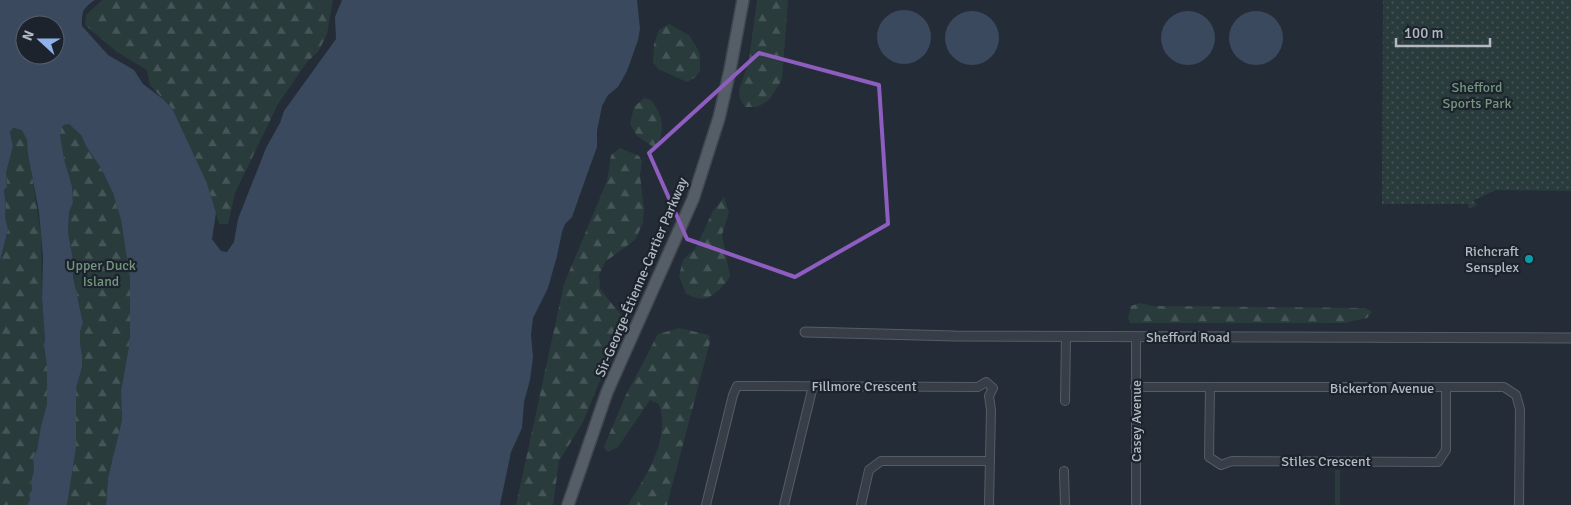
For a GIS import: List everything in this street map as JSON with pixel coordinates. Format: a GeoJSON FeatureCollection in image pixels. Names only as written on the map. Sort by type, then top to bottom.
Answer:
{"type":"FeatureCollection","features":[{"type":"Feature","properties":{"kind":"main road","name":"Sir-George-Étienne-Cartier Parkway"},"geometry":{"type":"LineString","coordinates":[[568,505],[607,392],[693,199],[720,118],[743,0]]}},
{"type":"Feature","properties":{"kind":"street","name":"Shefford Road"},"geometry":{"type":"LineString","coordinates":[[805,332],[858,335],[1571,338]]}},
{"type":"Feature","properties":{"kind":"street"},"geometry":{"type":"LineString","coordinates":[[1065,401],[1066,336]]}},
{"type":"Feature","properties":{"kind":"street","name":"Casey Avenue"},"geometry":{"type":"LineString","coordinates":[[1136,337],[1136,505]]}},
{"type":"Feature","properties":{"kind":"street","name":"Fillmore Crescent"},"geometry":{"type":"LineString","coordinates":[[706,505],[733,395],[737,386],[978,387],[986,382],[993,388],[989,396],[991,410],[989,505]]}},
{"type":"Feature","properties":{"kind":"street"},"geometry":{"type":"LineString","coordinates":[[784,505],[813,386]]}},
{"type":"Feature","properties":{"kind":"street","name":"Bickerton Avenue"},"geometry":{"type":"LineString","coordinates":[[1136,387],[1504,388],[1516,395],[1520,409],[1519,505]]}},
{"type":"Feature","properties":{"kind":"street","name":"Stiles Crescent"},"geometry":{"type":"LineString","coordinates":[[1210,387],[1209,457],[1221,465],[1232,461],[1438,462],[1446,450],[1446,388]]}},
{"type":"Feature","properties":{"kind":"street"},"geometry":{"type":"LineString","coordinates":[[861,505],[869,470],[881,461],[990,461]]}},
{"type":"Feature","properties":{"kind":"street"},"geometry":{"type":"LineString","coordinates":[[1064,471],[1065,505]]}},
{"type":"Feature","properties":{"kind":"highlighted area"},"geometry":{"type":"Polygon","coordinates":[[[759,53],[879,85],[888,224],[795,277],[687,239],[649,153],[759,53]]]}},
{"type":"Feature","properties":{"kind":"green space"},"geometry":{"type":"Polygon","coordinates":[[[102,0],[333,0],[327,34],[318,52],[307,62],[278,104],[235,193],[228,224],[219,224],[207,183],[173,110],[150,85],[147,70],[117,52],[85,25],[86,15],[102,0]]]}},
{"type":"Feature","properties":{"kind":"green space"},"geometry":{"type":"Polygon","coordinates":[[[757,0],[788,0],[782,80],[769,100],[757,107],[745,107],[740,99],[739,91],[749,60],[757,0]]]}},
{"type":"Feature","properties":{"kind":"green space","name":"Shefford Sports Park"},"geometry":{"type":"Polygon","coordinates":[[[1383,0],[1571,0],[1571,191],[1496,190],[1474,200],[1477,205],[1469,209],[1468,204],[1382,204],[1383,0]]]}},
{"type":"Feature","properties":{"kind":"green space"},"geometry":{"type":"Polygon","coordinates":[[[669,24],[689,35],[700,53],[700,71],[696,77],[687,82],[658,69],[653,62],[654,44],[659,30],[669,24]]]}},
{"type":"Feature","properties":{"kind":"green space"},"geometry":{"type":"Polygon","coordinates":[[[644,98],[651,100],[661,117],[661,133],[658,147],[655,148],[637,136],[630,124],[634,107],[644,98]]]}},
{"type":"Feature","properties":{"kind":"green space","name":"Upper Duck Island"},"geometry":{"type":"Polygon","coordinates":[[[69,124],[81,135],[101,168],[113,193],[121,220],[130,279],[130,340],[121,391],[122,420],[108,478],[106,505],[67,505],[76,448],[76,389],[82,367],[80,332],[83,323],[73,277],[73,260],[68,232],[69,212],[73,203],[72,186],[64,159],[60,134],[61,128],[69,124]]]}},
{"type":"Feature","properties":{"kind":"green space","name":"Upper Duck Island"},"geometry":{"type":"Polygon","coordinates":[[[12,128],[22,130],[26,135],[41,235],[44,346],[47,367],[47,404],[37,450],[33,458],[32,490],[29,494],[30,500],[27,505],[0,505],[0,261],[8,229],[5,217],[4,189],[7,186],[6,173],[13,146],[10,131],[12,128]]]}},
{"type":"Feature","properties":{"kind":"green space"},"geometry":{"type":"Polygon","coordinates":[[[620,148],[639,156],[642,161],[640,175],[644,209],[643,223],[635,240],[605,262],[599,275],[600,289],[621,315],[617,348],[605,368],[583,422],[559,461],[553,505],[516,505],[564,284],[607,181],[611,155],[620,148]]]}},
{"type":"Feature","properties":{"kind":"green space"},"geometry":{"type":"Polygon","coordinates":[[[724,197],[729,212],[722,235],[730,276],[720,289],[708,298],[696,298],[686,294],[679,276],[683,260],[695,249],[713,211],[724,197]]]}},
{"type":"Feature","properties":{"kind":"green space"},"geometry":{"type":"Polygon","coordinates":[[[1140,303],[1153,306],[1365,308],[1372,312],[1367,318],[1344,323],[1130,323],[1128,318],[1131,306],[1140,303]]]}},
{"type":"Feature","properties":{"kind":"green space"},"geometry":{"type":"Polygon","coordinates":[[[679,328],[709,335],[710,342],[667,505],[628,505],[649,469],[659,444],[662,431],[662,417],[659,404],[650,400],[618,447],[608,452],[604,448],[605,444],[626,395],[658,334],[679,328]]]}},
{"type":"Feature","properties":{"kind":"green space"},"geometry":{"type":"Polygon","coordinates":[[[1335,470],[1340,470],[1340,505],[1335,505],[1335,470]]]}},
{"type":"Feature","properties":{"kind":"water"},"geometry":{"type":"Polygon","coordinates":[[[0,0],[95,0],[84,11],[82,26],[108,55],[134,70],[143,84],[163,99],[173,110],[207,183],[216,213],[212,239],[221,251],[227,252],[234,242],[238,219],[266,148],[280,123],[284,111],[336,39],[335,17],[342,0],[637,0],[640,29],[638,40],[627,71],[618,87],[608,95],[602,106],[597,131],[597,147],[572,217],[565,224],[562,232],[548,288],[533,318],[531,335],[533,357],[530,380],[524,402],[522,428],[511,452],[500,505],[106,505],[108,478],[122,420],[121,391],[130,340],[130,279],[121,220],[113,193],[101,168],[81,135],[69,124],[61,128],[60,134],[64,159],[72,186],[73,203],[69,212],[68,232],[73,260],[73,277],[83,323],[80,332],[82,367],[76,389],[76,448],[67,505],[27,505],[30,500],[29,494],[32,490],[33,458],[37,450],[47,404],[47,367],[42,298],[43,257],[39,212],[27,140],[22,130],[13,128],[10,132],[13,146],[6,173],[7,187],[4,190],[5,217],[8,229],[0,261],[0,0]]]}},
{"type":"Feature","properties":{"kind":"water"},"geometry":{"type":"Polygon","coordinates":[[[904,10],[923,18],[931,37],[923,56],[904,64],[885,56],[877,37],[885,18],[904,10]]]}},
{"type":"Feature","properties":{"kind":"water"},"geometry":{"type":"Polygon","coordinates":[[[972,11],[982,13],[991,19],[997,28],[999,38],[997,48],[991,57],[982,63],[972,65],[962,63],[953,57],[947,48],[945,38],[947,28],[953,19],[962,13],[972,11]]]}},
{"type":"Feature","properties":{"kind":"water"},"geometry":{"type":"Polygon","coordinates":[[[1188,11],[1207,19],[1215,38],[1207,57],[1188,65],[1169,57],[1161,38],[1169,19],[1188,11]]]}},
{"type":"Feature","properties":{"kind":"water"},"geometry":{"type":"Polygon","coordinates":[[[1256,11],[1275,19],[1283,38],[1275,57],[1256,65],[1237,57],[1229,38],[1237,19],[1256,11]]]}},
{"type":"Feature","properties":{"kind":"place","name":"Richcraft Sensplex"},"geometry":{"type":"Point","coordinates":[1529,259]}}]}
